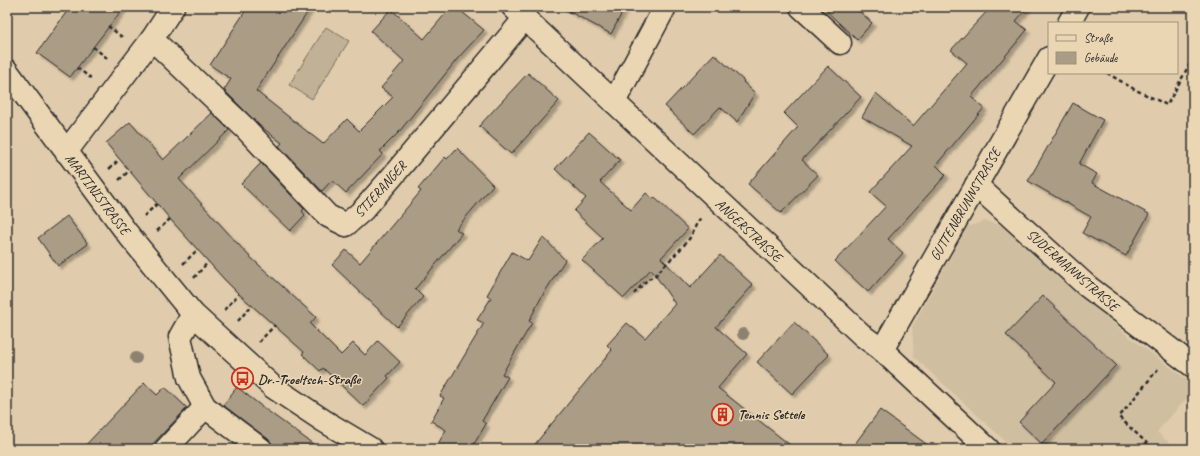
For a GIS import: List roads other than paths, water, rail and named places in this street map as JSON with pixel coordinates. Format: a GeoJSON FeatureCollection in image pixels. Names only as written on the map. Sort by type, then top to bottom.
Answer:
{"type":"FeatureCollection","features":[{"type":"Feature","properties":{"kind":"street"},"geometry":{"type":"LineString","coordinates":[[66,152],[152,39],[172,7]]}},
{"type":"Feature","properties":{"kind":"street"},"geometry":{"type":"LineString","coordinates":[[614,102],[665,7]]}},
{"type":"Feature","properties":{"kind":"street"},"geometry":{"type":"LineString","coordinates":[[801,7],[840,43]]}},
{"type":"Feature","properties":{"kind":"street"},"geometry":{"type":"LineString","coordinates":[[1070,22],[1078,7]]}},
{"type":"Feature","properties":{"kind":"street","name":"STIERANGER"},"geometry":{"type":"LineString","coordinates":[[152,39],[245,128],[328,216],[346,225],[363,210],[391,178],[519,12]]}},
{"type":"Feature","properties":{"kind":"street","name":"ANGERSTRASSE"},"geometry":{"type":"LineString","coordinates":[[519,12],[863,336],[882,350],[988,449]]}},
{"type":"Feature","properties":{"kind":"street","name":"GUTTENBRUNNSTRASSE"},"geometry":{"type":"LineString","coordinates":[[882,350],[1048,60]]}},
{"type":"Feature","properties":{"kind":"street","name":"MARTINISTRASSE"},"geometry":{"type":"LineString","coordinates":[[7,71],[131,238],[193,314],[273,387],[324,421],[371,449]]}},
{"type":"Feature","properties":{"kind":"street","name":"SUDERMANNSTRASSE"},"geometry":{"type":"LineString","coordinates":[[976,184],[1087,286],[1193,366]]}},
{"type":"Feature","properties":{"kind":"street"},"geometry":{"type":"LineString","coordinates":[[193,314],[180,337],[189,378],[205,407],[261,449]]}},
{"type":"Feature","properties":{"kind":"street"},"geometry":{"type":"LineString","coordinates":[[166,449],[205,407]]}},
{"type":"Feature","properties":{"kind":"place","name":"Dr.-Troeltsch-Straße"},"geometry":{"type":"Point","coordinates":[242,379]}},
{"type":"Feature","properties":{"kind":"place","name":"Tennis Settele"},"geometry":{"type":"Point","coordinates":[723,414]}}]}
